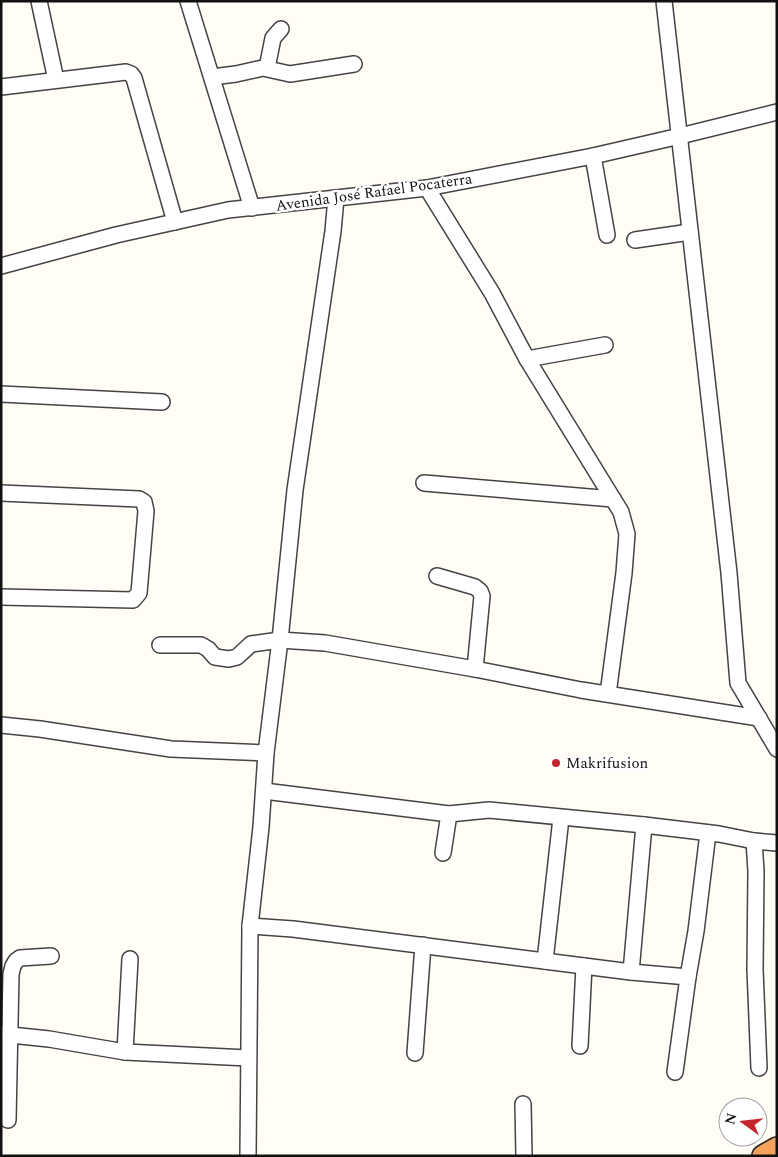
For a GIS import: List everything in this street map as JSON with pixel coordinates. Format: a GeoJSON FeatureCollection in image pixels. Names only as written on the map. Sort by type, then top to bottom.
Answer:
{"type":"FeatureCollection","features":[{"type":"Feature","properties":{"kind":"highway"},"geometry":{"type":"LineString","coordinates":[[763,1156],[777,1148]]}},
{"type":"Feature","properties":{"kind":"street"},"geometry":{"type":"LineString","coordinates":[[39,1],[56,80]]}},
{"type":"Feature","properties":{"kind":"street"},"geometry":{"type":"LineString","coordinates":[[188,1],[252,208]]}},
{"type":"Feature","properties":{"kind":"street"},"geometry":{"type":"LineString","coordinates":[[664,1],[729,573],[738,683],[777,749]]}},
{"type":"Feature","properties":{"kind":"street"},"geometry":{"type":"LineString","coordinates":[[267,68],[273,38],[282,29]]}},
{"type":"Feature","properties":{"kind":"street"},"geometry":{"type":"LineString","coordinates":[[212,77],[267,68],[290,74],[354,64]]}},
{"type":"Feature","properties":{"kind":"street"},"geometry":{"type":"LineString","coordinates":[[1,87],[126,72],[131,74],[134,78],[175,222]]}},
{"type":"Feature","properties":{"kind":"street","name":"Avenida José Rafael Pocaterra"},"geometry":{"type":"LineString","coordinates":[[1,266],[228,210],[428,188],[593,156],[777,112]]}},
{"type":"Feature","properties":{"kind":"street"},"geometry":{"type":"LineString","coordinates":[[593,156],[607,235]]}},
{"type":"Feature","properties":{"kind":"street"},"geometry":{"type":"LineString","coordinates":[[428,188],[492,293],[527,359],[621,512],[626,534],[624,573],[608,694]]}},
{"type":"Feature","properties":{"kind":"street"},"geometry":{"type":"LineString","coordinates":[[248,1156],[250,926],[266,754],[295,490],[333,231],[336,198]]}},
{"type":"Feature","properties":{"kind":"street"},"geometry":{"type":"LineString","coordinates":[[635,240],[690,232]]}},
{"type":"Feature","properties":{"kind":"street"},"geometry":{"type":"LineString","coordinates":[[527,359],[605,345]]}},
{"type":"Feature","properties":{"kind":"street"},"geometry":{"type":"LineString","coordinates":[[1,394],[162,402]]}},
{"type":"Feature","properties":{"kind":"street"},"geometry":{"type":"LineString","coordinates":[[424,483],[613,499]]}},
{"type":"Feature","properties":{"kind":"street"},"geometry":{"type":"LineString","coordinates":[[1,493],[139,499],[144,502],[146,511],[139,593],[133,600],[1,596]]}},
{"type":"Feature","properties":{"kind":"street"},"geometry":{"type":"LineString","coordinates":[[437,576],[475,587],[482,596],[474,669]]}},
{"type":"Feature","properties":{"kind":"street"},"geometry":{"type":"LineString","coordinates":[[160,645],[201,645],[216,657],[229,659],[237,657],[251,644],[280,640],[325,643],[608,694],[759,718]]}},
{"type":"Feature","properties":{"kind":"street"},"geometry":{"type":"LineString","coordinates":[[1,725],[171,749],[266,754]]}},
{"type":"Feature","properties":{"kind":"street"},"geometry":{"type":"LineString","coordinates":[[264,791],[449,814],[489,810],[644,825],[777,843]]}},
{"type":"Feature","properties":{"kind":"street"},"geometry":{"type":"LineString","coordinates":[[443,852],[449,814]]}},
{"type":"Feature","properties":{"kind":"street"},"geometry":{"type":"LineString","coordinates":[[545,961],[561,818]]}},
{"type":"Feature","properties":{"kind":"street"},"geometry":{"type":"LineString","coordinates":[[630,972],[644,825]]}},
{"type":"Feature","properties":{"kind":"street"},"geometry":{"type":"LineString","coordinates":[[674,1072],[696,931],[708,833]]}},
{"type":"Feature","properties":{"kind":"street"},"geometry":{"type":"LineString","coordinates":[[754,841],[756,871],[755,969],[759,1068]]}},
{"type":"Feature","properties":{"kind":"street"},"geometry":{"type":"LineString","coordinates":[[250,926],[293,929],[630,972],[688,977]]}},
{"type":"Feature","properties":{"kind":"street"},"geometry":{"type":"LineString","coordinates":[[415,1053],[423,945]]}},
{"type":"Feature","properties":{"kind":"street"},"geometry":{"type":"LineString","coordinates":[[8,1120],[5,1034],[13,966],[16,960],[20,958],[51,956]]}},
{"type":"Feature","properties":{"kind":"street"},"geometry":{"type":"LineString","coordinates":[[125,1052],[130,958]]}},
{"type":"Feature","properties":{"kind":"street"},"geometry":{"type":"LineString","coordinates":[[580,1046],[584,966]]}},
{"type":"Feature","properties":{"kind":"street"},"geometry":{"type":"LineString","coordinates":[[5,1034],[125,1052],[248,1058]]}},
{"type":"Feature","properties":{"kind":"street"},"geometry":{"type":"LineString","coordinates":[[523,1104],[524,1156]]}},
{"type":"Feature","properties":{"kind":"place","name":"Makrifusion"},"geometry":{"type":"Point","coordinates":[556,763]}}]}
